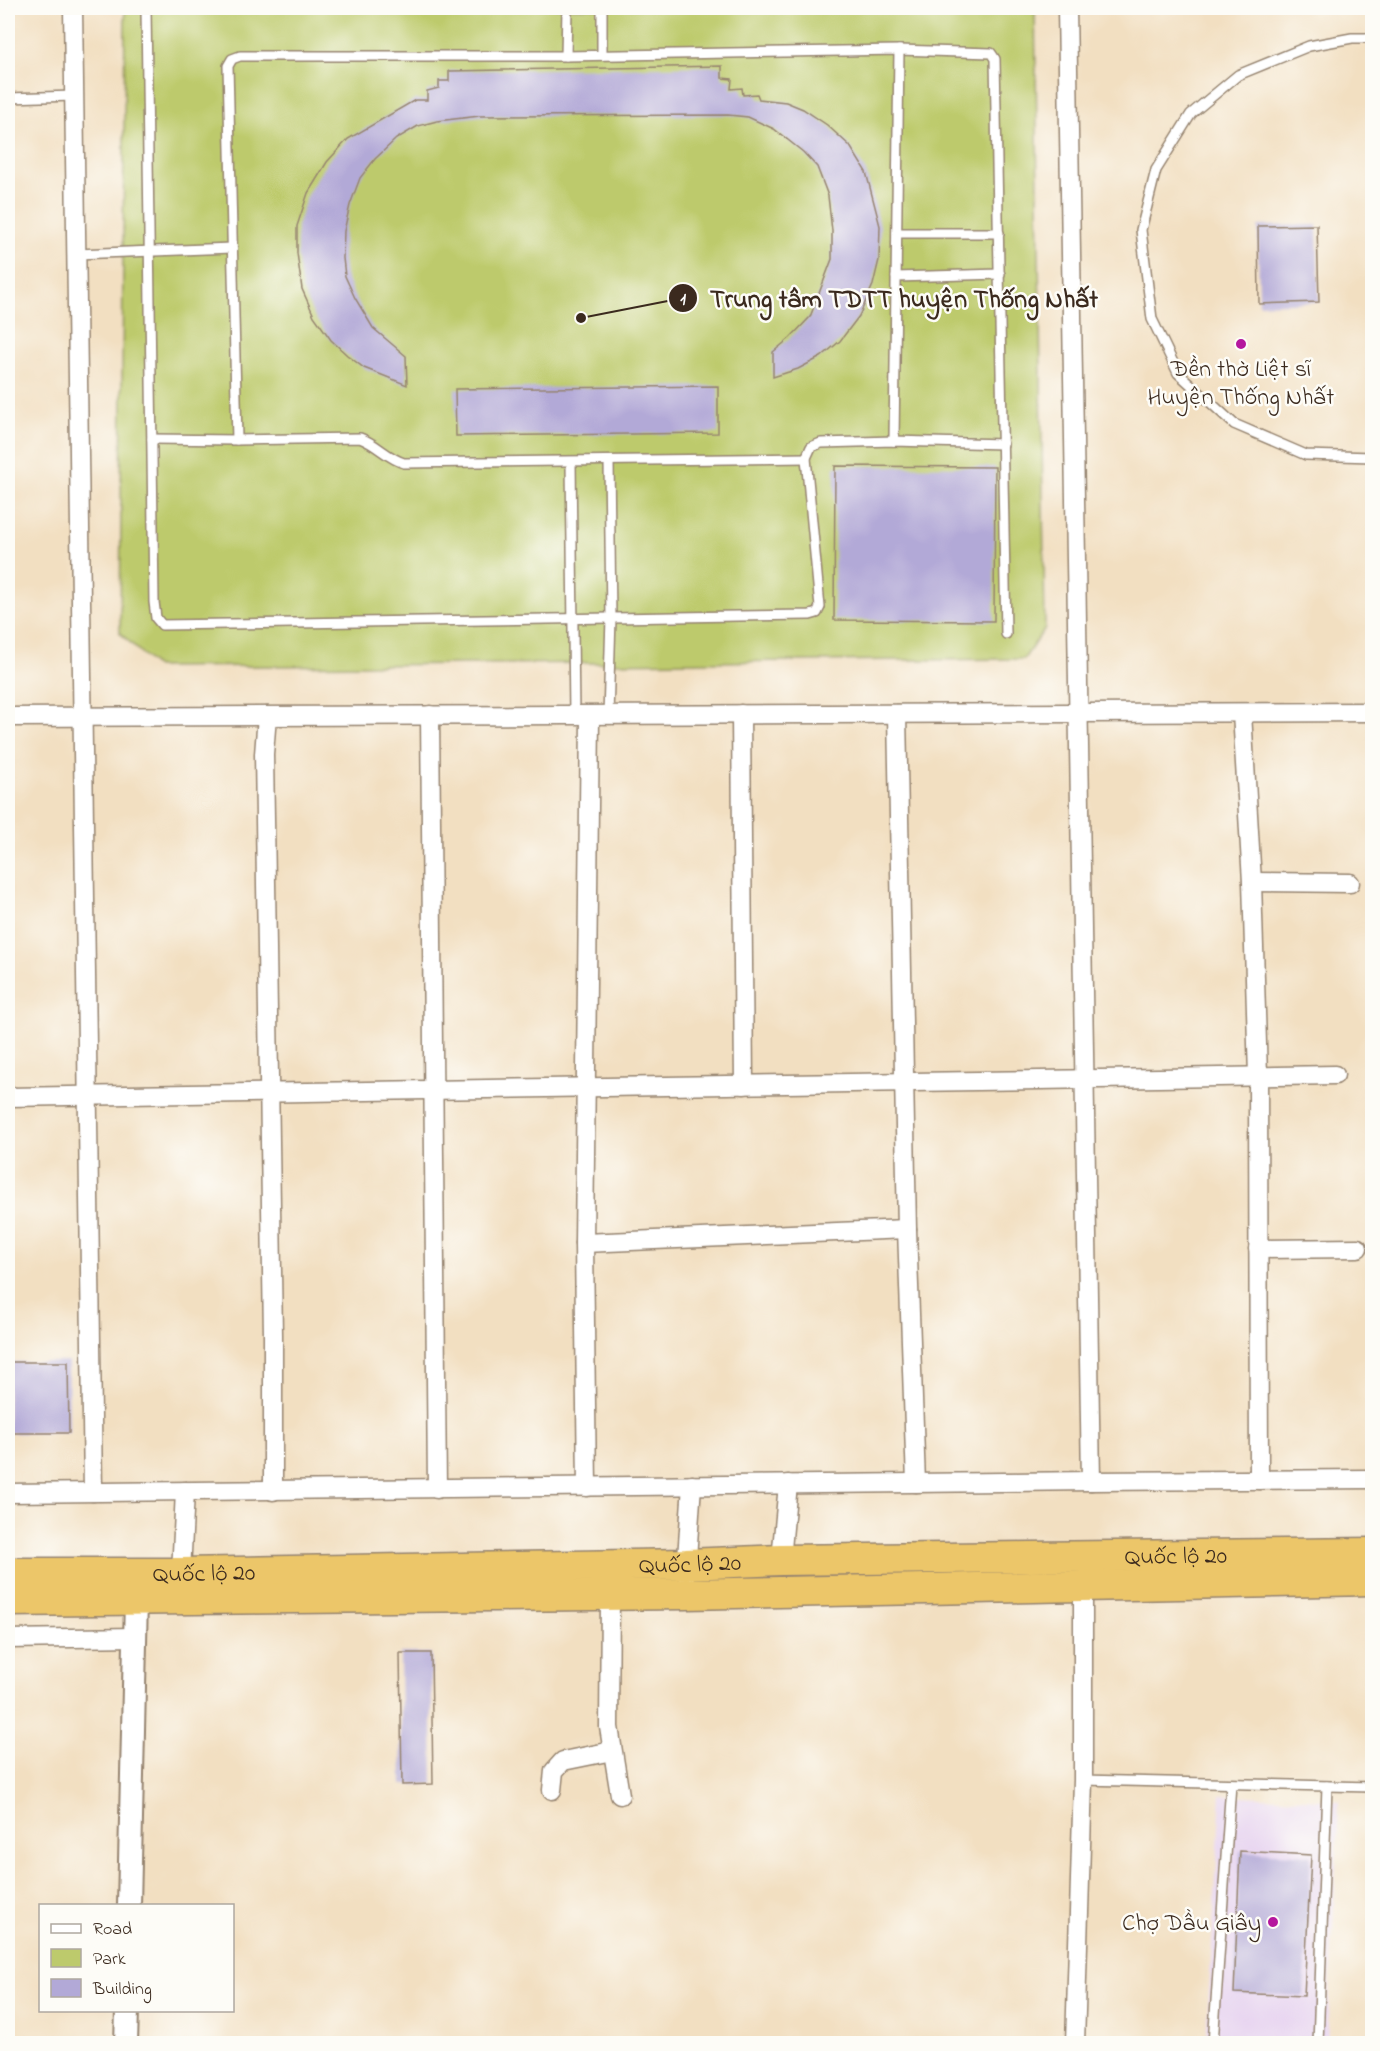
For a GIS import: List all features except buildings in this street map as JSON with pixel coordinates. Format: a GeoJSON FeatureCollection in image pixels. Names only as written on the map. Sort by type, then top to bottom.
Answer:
{"type":"FeatureCollection","features":[{"type":"Feature","properties":{"kind":"highway"},"geometry":{"type":"LineString","coordinates":[[1318,1567],[1372,1539]]}},
{"type":"Feature","properties":{"kind":"highway","name":"Quốc lộ 20"},"geometry":{"type":"LineString","coordinates":[[8,1601],[687,1594],[1083,1586],[1318,1567],[1372,1552]]}},
{"type":"Feature","properties":{"kind":"highway","name":"Quốc lộ 20"},"geometry":{"type":"LineString","coordinates":[[8,1573],[181,1573],[686,1564],[781,1560],[1318,1567],[1372,1580]]}},
{"type":"Feature","properties":{"kind":"highway"},"geometry":{"type":"LineString","coordinates":[[1318,1567],[1372,1589]]}},
{"type":"Feature","properties":{"kind":"street"},"geometry":{"type":"LineString","coordinates":[[73,8],[93,1492]]}},
{"type":"Feature","properties":{"kind":"street"},"geometry":{"type":"LineString","coordinates":[[1067,8],[1091,1481]]}},
{"type":"Feature","properties":{"kind":"street"},"geometry":{"type":"LineString","coordinates":[[8,717],[1372,712]]}},
{"type":"Feature","properties":{"kind":"street"},"geometry":{"type":"LineString","coordinates":[[1242,713],[1252,882],[1258,1076],[1259,1480]]}},
{"type":"Feature","properties":{"kind":"street"},"geometry":{"type":"LineString","coordinates":[[741,714],[744,1085]]}},
{"type":"Feature","properties":{"kind":"street"},"geometry":{"type":"LineString","coordinates":[[897,714],[907,1229],[916,1483]]}},
{"type":"Feature","properties":{"kind":"street"},"geometry":{"type":"LineString","coordinates":[[267,716],[264,754],[273,1491]]}},
{"type":"Feature","properties":{"kind":"street"},"geometry":{"type":"LineString","coordinates":[[430,716],[437,1489]]}},
{"type":"Feature","properties":{"kind":"street"},"geometry":{"type":"LineString","coordinates":[[587,1487],[584,1243],[591,716]]}},
{"type":"Feature","properties":{"kind":"street"},"geometry":{"type":"LineString","coordinates":[[1252,882],[1350,883]]}},
{"type":"Feature","properties":{"kind":"street"},"geometry":{"type":"LineString","coordinates":[[8,1097],[1335,1075]]}},
{"type":"Feature","properties":{"kind":"street"},"geometry":{"type":"LineString","coordinates":[[584,1243],[907,1229]]}},
{"type":"Feature","properties":{"kind":"street"},"geometry":{"type":"LineString","coordinates":[[1258,1249],[1358,1248]]}},
{"type":"Feature","properties":{"kind":"street"},"geometry":{"type":"LineString","coordinates":[[8,1494],[1372,1479]]}},
{"type":"Feature","properties":{"kind":"street"},"geometry":{"type":"LineString","coordinates":[[781,1560],[788,1484]]}},
{"type":"Feature","properties":{"kind":"street"},"geometry":{"type":"LineString","coordinates":[[687,1594],[686,1564],[692,1485]]}},
{"type":"Feature","properties":{"kind":"street"},"geometry":{"type":"LineString","coordinates":[[181,1573],[185,1491]]}},
{"type":"Feature","properties":{"kind":"street"},"geometry":{"type":"LineString","coordinates":[[1076,2043],[1083,1780],[1083,1586]]}},
{"type":"Feature","properties":{"kind":"street"},"geometry":{"type":"LineString","coordinates":[[610,1595],[609,1727],[620,1795]]}},
{"type":"Feature","properties":{"kind":"street"},"geometry":{"type":"LineString","coordinates":[[129,1904],[136,1599]]}},
{"type":"Feature","properties":{"kind":"street"},"geometry":{"type":"LineString","coordinates":[[8,1639],[135,1637]]}},
{"type":"Feature","properties":{"kind":"street"},"geometry":{"type":"LineString","coordinates":[[552,1790],[554,1771],[563,1761],[612,1751]]}},
{"type":"Feature","properties":{"kind":"street"},"geometry":{"type":"LineString","coordinates":[[126,2043],[127,2012]]}},
{"type":"Feature","properties":{"kind":"lane"},"geometry":{"type":"LineString","coordinates":[[146,8],[154,602],[156,618],[162,625],[810,615],[817,613],[820,607],[806,458],[811,447],[821,442],[894,441],[1003,444]]}},
{"type":"Feature","properties":{"kind":"lane"},"geometry":{"type":"LineString","coordinates":[[566,56],[567,8]]}},
{"type":"Feature","properties":{"kind":"lane"},"geometry":{"type":"LineString","coordinates":[[602,8],[602,56]]}},
{"type":"Feature","properties":{"kind":"lane"},"geometry":{"type":"LineString","coordinates":[[1372,38],[1352,38],[1309,46],[1238,75],[1191,114],[1156,170],[1141,230],[1152,319],[1178,373],[1234,424],[1306,455],[1372,457]]}},
{"type":"Feature","properties":{"kind":"lane"},"geometry":{"type":"LineString","coordinates":[[894,441],[900,50]]}},
{"type":"Feature","properties":{"kind":"lane"},"geometry":{"type":"LineString","coordinates":[[237,440],[228,66],[232,59],[240,56],[602,56],[900,50],[992,53],[995,59],[1006,634]]}},
{"type":"Feature","properties":{"kind":"lane"},"geometry":{"type":"LineString","coordinates":[[8,98],[74,96]]}},
{"type":"Feature","properties":{"kind":"lane"},"geometry":{"type":"LineString","coordinates":[[897,233],[999,233]]}},
{"type":"Feature","properties":{"kind":"lane"},"geometry":{"type":"LineString","coordinates":[[76,254],[232,248]]}},
{"type":"Feature","properties":{"kind":"lane"},"geometry":{"type":"LineString","coordinates":[[896,277],[1000,274]]}},
{"type":"Feature","properties":{"kind":"lane"},"geometry":{"type":"LineString","coordinates":[[152,439],[360,438],[372,442],[392,460],[404,463],[806,458]]}},
{"type":"Feature","properties":{"kind":"lane"},"geometry":{"type":"LineString","coordinates":[[591,716],[611,618],[609,461]]}},
{"type":"Feature","properties":{"kind":"lane"},"geometry":{"type":"LineString","coordinates":[[571,462],[574,619],[591,716]]}},
{"type":"Feature","properties":{"kind":"lane"},"geometry":{"type":"LineString","coordinates":[[1083,1780],[1371,1787]]}},
{"type":"Feature","properties":{"kind":"lane"},"geometry":{"type":"LineString","coordinates":[[1213,2043],[1231,1784]]}},
{"type":"Feature","properties":{"kind":"lane"},"geometry":{"type":"LineString","coordinates":[[1318,2043],[1327,1786]]}},
{"type":"Feature","properties":{"kind":"shaded area","name":"Chợ Dầu Giây"},"geometry":{"type":"Polygon","coordinates":[[[1221,1795],[1339,1801],[1327,2043],[1206,2044],[1221,1795]]]}},
{"type":"Feature","properties":{"kind":"green space"},"geometry":{"type":"Polygon","coordinates":[[[125,8],[1035,8],[1045,628],[1024,659],[156,667],[120,633],[125,8]]]}},
{"type":"Feature","properties":{"kind":"place","name":"Trung tâm TDTT huyện Thống Nhất"},"geometry":{"type":"Point","coordinates":[581,318]}},
{"type":"Feature","properties":{"kind":"place","name":"Đền thờ Liệt sĩ Huyện Thống Nhất"},"geometry":{"type":"Point","coordinates":[1241,344]}},
{"type":"Feature","properties":{"kind":"place","name":"Chợ Dầu Giây"},"geometry":{"type":"Point","coordinates":[1273,1922]}}]}
